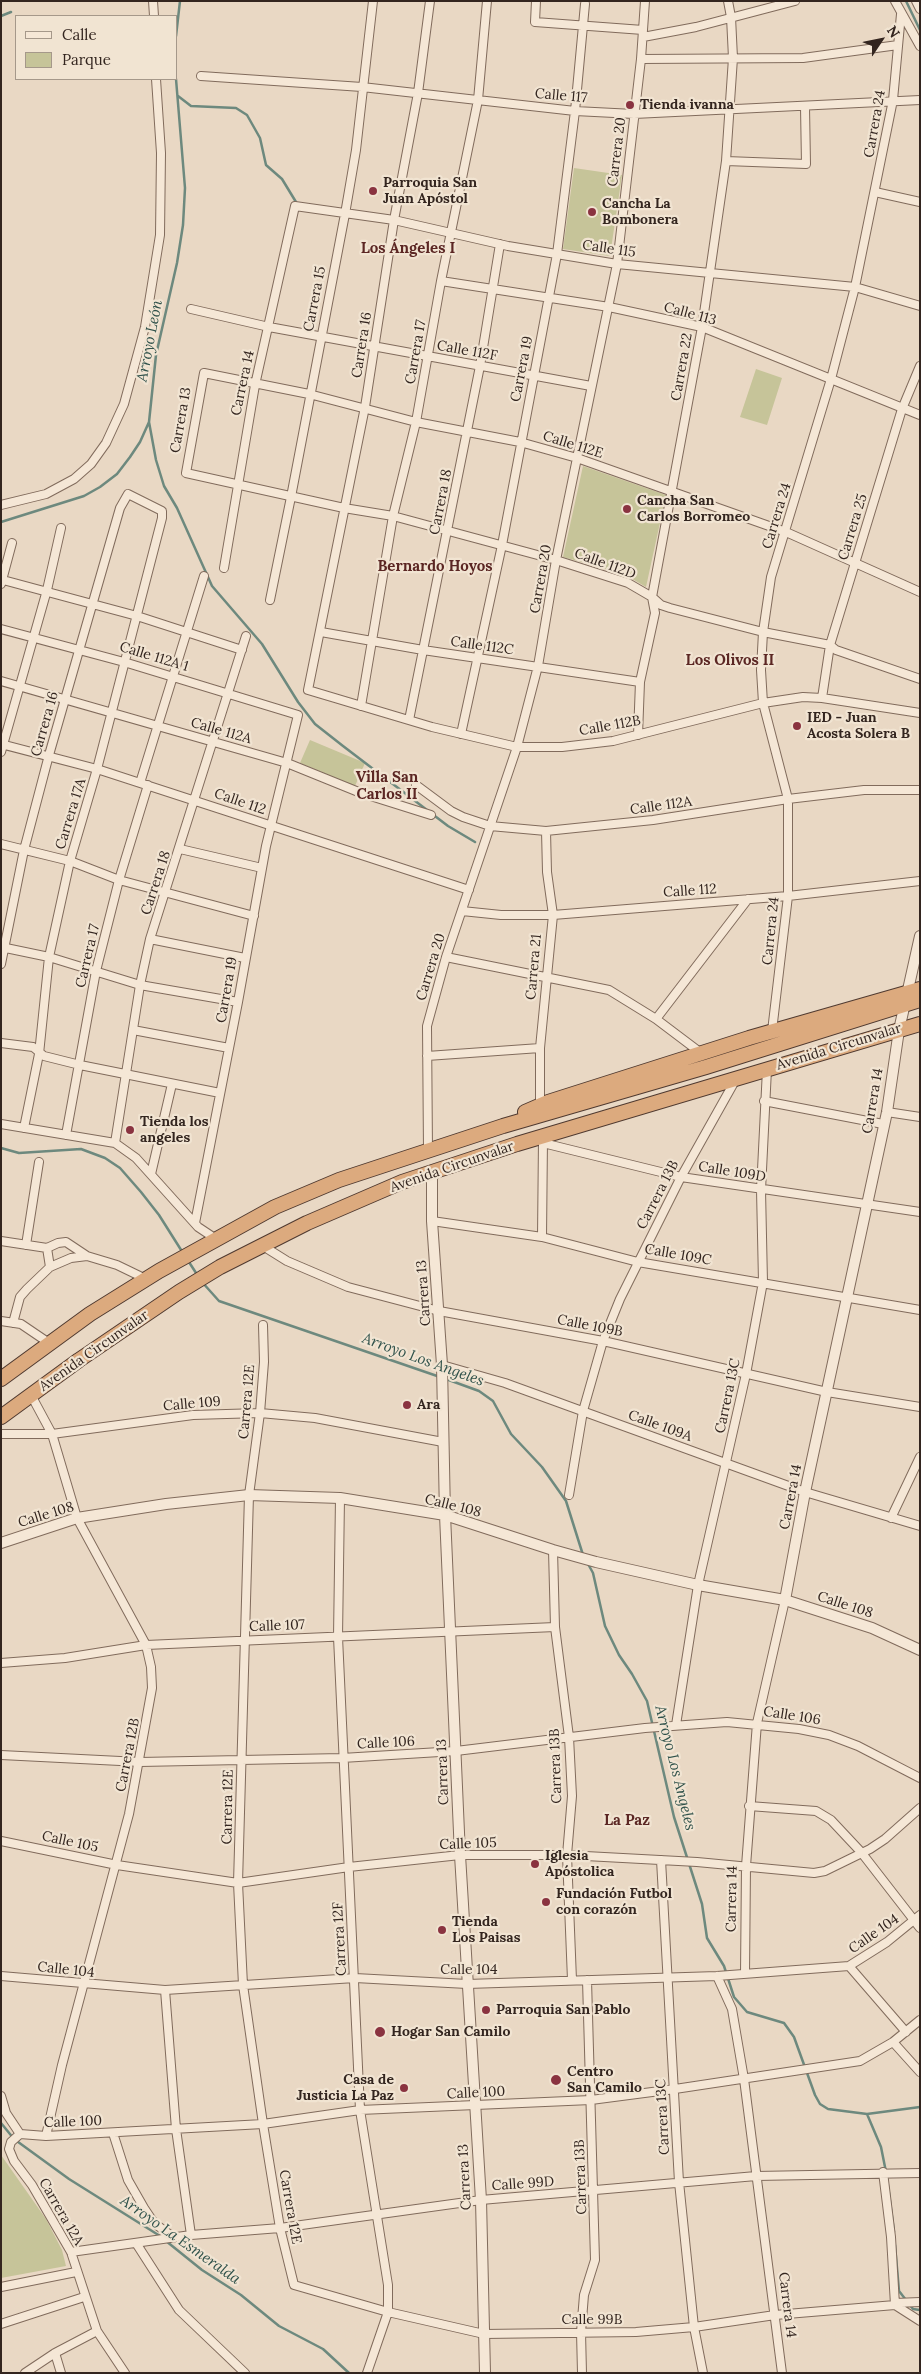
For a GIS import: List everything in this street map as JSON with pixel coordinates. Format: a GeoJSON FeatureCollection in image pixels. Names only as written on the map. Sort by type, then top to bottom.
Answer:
{"type":"FeatureCollection","features":[{"type":"Feature","properties":{"kind":"highway"},"geometry":{"type":"LineString","coordinates":[[503,1126],[509,1120],[540,1105],[701,1053],[772,1031],[914,996]]}},
{"type":"Feature","properties":{"kind":"highway","name":"Avenida Circunvalar"},"geometry":{"type":"LineString","coordinates":[[1,1379],[90,1314],[159,1271],[275,1208],[339,1180],[503,1126],[706,1067],[914,996]]}},
{"type":"Feature","properties":{"kind":"highway","name":"Avenida Circunvalar"},"geometry":{"type":"LineString","coordinates":[[1,1417],[179,1292],[220,1268],[307,1223],[402,1182],[432,1171],[543,1140],[767,1069],[920,1024]]}},
{"type":"Feature","properties":{"kind":"highway"},"geometry":{"type":"LineString","coordinates":[[899,1030],[920,1030]]}},
{"type":"Feature","properties":{"kind":"street"},"geometry":{"type":"LineString","coordinates":[[153,1],[154,15]]}},
{"type":"Feature","properties":{"kind":"street","name":"Carrera 15"},"geometry":{"type":"LineString","coordinates":[[270,600],[292,496],[309,394],[345,214],[356,150],[373,1]]}},
{"type":"Feature","properties":{"kind":"street","name":"Carrera 16"},"geometry":{"type":"LineString","coordinates":[[308,690],[365,408],[394,220],[418,93],[430,1]]}},
{"type":"Feature","properties":{"kind":"street","name":"Carrera 17"},"geometry":{"type":"LineString","coordinates":[[361,706],[393,516],[416,422],[441,281],[478,100],[487,1]]}},
{"type":"Feature","properties":{"kind":"street"},"geometry":{"type":"LineString","coordinates":[[536,1],[535,22],[643,34],[696,27],[795,1]]}},
{"type":"Feature","properties":{"kind":"street","name":"Carrera 20"},"geometry":{"type":"LineString","coordinates":[[428,1151],[427,1026],[433,998],[446,957],[517,747],[538,666],[556,560],[617,264],[642,59],[644,1]]}},
{"type":"Feature","properties":{"kind":"street","name":"Carrera 22"},"geometry":{"type":"LineString","coordinates":[[638,735],[640,682],[655,613],[652,597],[702,327],[726,161],[733,58],[731,17],[728,1]]}},
{"type":"Feature","properties":{"kind":"street"},"geometry":{"type":"LineString","coordinates":[[896,1],[901,14],[920,46]]}},
{"type":"Feature","properties":{"kind":"street"},"geometry":{"type":"LineString","coordinates":[[916,1],[920,9]]}},
{"type":"Feature","properties":{"kind":"street","name":"Carrera 19"},"geometry":{"type":"LineString","coordinates":[[461,734],[502,545],[557,254],[575,111],[585,4]]}},
{"type":"Feature","properties":{"kind":"street","name":"Carrera 24"},"geometry":{"type":"LineString","coordinates":[[772,1031],[788,896],[788,799],[763,703],[761,670],[763,632],[771,577],[831,379],[855,287],[893,100],[901,14]]}},
{"type":"Feature","properties":{"kind":"street"},"geometry":{"type":"LineString","coordinates":[[642,59],[803,58],[898,45]]}},
{"type":"Feature","properties":{"kind":"street","name":"Calle 117"},"geometry":{"type":"LineString","coordinates":[[201,76],[362,87],[575,111],[634,114],[920,100]]}},
{"type":"Feature","properties":{"kind":"street"},"geometry":{"type":"LineString","coordinates":[[1,505],[46,494],[74,479],[90,464],[106,443],[124,404],[147,317],[160,235],[161,153],[156,80]]}},
{"type":"Feature","properties":{"kind":"street"},"geometry":{"type":"LineString","coordinates":[[726,161],[806,164],[805,106]]}},
{"type":"Feature","properties":{"kind":"street"},"geometry":{"type":"LineString","coordinates":[[875,192],[920,202]]}},
{"type":"Feature","properties":{"kind":"street","name":"Calle 115"},"geometry":{"type":"LineString","coordinates":[[295,206],[394,220],[500,244],[617,264],[855,287],[920,306]]}},
{"type":"Feature","properties":{"kind":"street","name":"Carrera 14"},"geometry":{"type":"LineString","coordinates":[[224,568],[255,385],[295,206]]}},
{"type":"Feature","properties":{"kind":"street","name":"Carrera 18"},"geometry":{"type":"LineString","coordinates":[[409,720],[480,366],[500,244]]}},
{"type":"Feature","properties":{"kind":"street","name":"Calle 113"},"geometry":{"type":"LineString","coordinates":[[441,281],[609,307],[702,327],[920,415]]}},
{"type":"Feature","properties":{"kind":"street","name":"Calle 112F"},"geometry":{"type":"LineString","coordinates":[[191,308],[269,327],[591,386]]}},
{"type":"Feature","properties":{"kind":"street","name":"Carrera 25"},"geometry":{"type":"LineString","coordinates":[[822,698],[830,645],[902,409],[920,366]]}},
{"type":"Feature","properties":{"kind":"street","name":"Calle 112E"},"geometry":{"type":"LineString","coordinates":[[204,373],[255,385],[309,394],[416,422],[520,442],[577,458],[786,532],[920,592]]}},
{"type":"Feature","properties":{"kind":"street","name":"Carrera 13"},"geometry":{"type":"LineString","coordinates":[[186,472],[204,373]]}},
{"type":"Feature","properties":{"kind":"street","name":"Calle 112D"},"geometry":{"type":"LineString","coordinates":[[186,472],[344,508],[393,516],[556,560],[628,583],[652,597],[661,605],[670,608],[763,632],[830,645],[836,650],[920,679]]}},
{"type":"Feature","properties":{"kind":"street","name":"Carrera 16"},"geometry":{"type":"LineString","coordinates":[[1,964],[2,947],[24,850],[120,508],[128,494]]}},
{"type":"Feature","properties":{"kind":"street","name":"Carrera 17A"},"geometry":{"type":"LineString","coordinates":[[24,1128],[39,1054],[49,957],[70,861],[97,769],[162,518],[162,511],[128,494]]}},
{"type":"Feature","properties":{"kind":"street"},"geometry":{"type":"LineString","coordinates":[[2,747],[47,590],[61,528]]}},
{"type":"Feature","properties":{"kind":"street"},"geometry":{"type":"LineString","coordinates":[[12,542],[2,582],[47,590],[187,631],[242,650]]}},
{"type":"Feature","properties":{"kind":"street","name":"Carrera 17"},"geometry":{"type":"LineString","coordinates":[[66,1135],[96,972],[159,726],[204,576]]}},
{"type":"Feature","properties":{"kind":"street","name":"Calle 112A 1"},"geometry":{"type":"LineString","coordinates":[[1,629],[80,649],[298,715],[287,763]]}},
{"type":"Feature","properties":{"kind":"street","name":"Calle 112C"},"geometry":{"type":"LineString","coordinates":[[321,632],[423,650],[640,682]]}},
{"type":"Feature","properties":{"kind":"street","name":"Carrera 18"},"geometry":{"type":"LineString","coordinates":[[115,1143],[140,985],[150,939],[246,636]]}},
{"type":"Feature","properties":{"kind":"street","name":"Calle 112A"},"geometry":{"type":"LineString","coordinates":[[1,681],[287,763],[361,793],[431,815]]}},
{"type":"Feature","properties":{"kind":"street","name":"Calle 112B"},"geometry":{"type":"LineString","coordinates":[[308,690],[409,720],[517,747],[562,747],[613,741],[763,703],[803,697],[822,698],[920,713]]}},
{"type":"Feature","properties":{"kind":"street","name":"Calle 112"},"geometry":{"type":"LineString","coordinates":[[2,747],[50,755],[97,769],[469,890]]}},
{"type":"Feature","properties":{"kind":"street","name":"Carrera 19"},"geometry":{"type":"LineString","coordinates":[[197,1225],[270,825],[287,763]]}},
{"type":"Feature","properties":{"kind":"street","name":"Calle 112A"},"geometry":{"type":"LineString","coordinates":[[416,785],[451,811],[490,826],[546,831],[653,820],[788,799],[864,790],[920,790]]}},
{"type":"Feature","properties":{"kind":"street","name":"Carrera 21"},"geometry":{"type":"LineString","coordinates":[[540,1105],[540,1048],[553,915],[547,872],[546,831]]}},
{"type":"Feature","properties":{"kind":"street"},"geometry":{"type":"LineString","coordinates":[[1,844],[70,861],[120,880],[254,916]]}},
{"type":"Feature","properties":{"kind":"street"},"geometry":{"type":"LineString","coordinates":[[180,849],[262,868]]}},
{"type":"Feature","properties":{"kind":"street","name":"Calle 112"},"geometry":{"type":"LineString","coordinates":[[462,911],[501,915],[553,915],[788,896],[920,881]]}},
{"type":"Feature","properties":{"kind":"street"},"geometry":{"type":"LineString","coordinates":[[656,1019],[748,899]]}},
{"type":"Feature","properties":{"kind":"street","name":"Carrera 14"},"geometry":{"type":"LineString","coordinates":[[745,1974],[746,1866],[749,1806],[757,1723],[785,1600],[805,1492],[887,1112],[899,1030],[914,996],[920,936]]}},
{"type":"Feature","properties":{"kind":"street"},"geometry":{"type":"LineString","coordinates":[[150,939],[245,958]]}},
{"type":"Feature","properties":{"kind":"street"},"geometry":{"type":"LineString","coordinates":[[2,947],[49,957],[140,985],[238,1002]]}},
{"type":"Feature","properties":{"kind":"street"},"geometry":{"type":"LineString","coordinates":[[446,957],[547,979],[609,990],[656,1019],[701,1053]]}},
{"type":"Feature","properties":{"kind":"street"},"geometry":{"type":"LineString","coordinates":[[133,1030],[229,1048]]}},
{"type":"Feature","properties":{"kind":"street"},"geometry":{"type":"LineString","coordinates":[[1,1043],[33,1047],[39,1054],[126,1075],[220,1093]]}},
{"type":"Feature","properties":{"kind":"street"},"geometry":{"type":"LineString","coordinates":[[427,1056],[540,1048]]}},
{"type":"Feature","properties":{"kind":"street","name":"Carrera 13C"},"geometry":{"type":"LineString","coordinates":[[676,1725],[698,1585],[746,1374],[763,1282],[761,1190],[767,1069]]}},
{"type":"Feature","properties":{"kind":"street","name":"Carrera 13B"},"geometry":{"type":"LineString","coordinates":[[569,1495],[583,1411],[603,1340],[638,1262],[681,1177],[736,1079]]}},
{"type":"Feature","properties":{"kind":"street"},"geometry":{"type":"LineString","coordinates":[[150,1174],[172,1084]]}},
{"type":"Feature","properties":{"kind":"street"},"geometry":{"type":"LineString","coordinates":[[764,1101],[883,1124]]}},
{"type":"Feature","properties":{"kind":"street"},"geometry":{"type":"LineString","coordinates":[[887,1112],[920,1117]]}},
{"type":"Feature","properties":{"kind":"street"},"geometry":{"type":"LineString","coordinates":[[1,1124],[115,1143],[136,1158],[197,1225],[207,1244]]}},
{"type":"Feature","properties":{"kind":"street"},"geometry":{"type":"LineString","coordinates":[[542,1237],[543,1140]]}},
{"type":"Feature","properties":{"kind":"street","name":"Calle 109D"},"geometry":{"type":"LineString","coordinates":[[543,1140],[681,1177],[920,1212]]}},
{"type":"Feature","properties":{"kind":"street"},"geometry":{"type":"LineString","coordinates":[[26,1245],[39,1162]]}},
{"type":"Feature","properties":{"kind":"street","name":"Carrera 13"},"geometry":{"type":"LineString","coordinates":[[432,1171],[432,1221],[442,1367],[445,1515],[460,1855],[481,2200],[485,2373]]}},
{"type":"Feature","properties":{"kind":"street","name":"Calle 109C"},"geometry":{"type":"LineString","coordinates":[[432,1221],[542,1237],[638,1262],[920,1310]]}},
{"type":"Feature","properties":{"kind":"street"},"geometry":{"type":"LineString","coordinates":[[197,1225],[207,1244]]}},
{"type":"Feature","properties":{"kind":"street"},"geometry":{"type":"LineString","coordinates":[[1,1241],[47,1248],[66,1242],[87,1256],[117,1265],[146,1280]]}},
{"type":"Feature","properties":{"kind":"street","name":"Calle 109B"},"geometry":{"type":"LineString","coordinates":[[263,1246],[287,1261],[348,1287],[439,1311],[603,1340],[827,1392],[920,1407]]}},
{"type":"Feature","properties":{"kind":"street"},"geometry":{"type":"LineString","coordinates":[[47,1248],[50,1267]]}},
{"type":"Feature","properties":{"kind":"street"},"geometry":{"type":"LineString","coordinates":[[13,1323],[20,1297],[50,1267],[71,1258],[87,1256]]}},
{"type":"Feature","properties":{"kind":"street"},"geometry":{"type":"LineString","coordinates":[[1,1321],[21,1324],[49,1343]]}},
{"type":"Feature","properties":{"kind":"street","name":"Carrera 12E"},"geometry":{"type":"LineString","coordinates":[[263,1325],[264,1362],[260,1413],[249,1495],[247,1639],[238,1883],[244,1985],[263,2124],[280,2228],[294,2285]]}},
{"type":"Feature","properties":{"kind":"street","name":"Calle 109A"},"geometry":{"type":"LineString","coordinates":[[442,1367],[505,1383],[805,1492],[920,1526]]}},
{"type":"Feature","properties":{"kind":"street","name":"Carrera 12B"},"geometry":{"type":"LineString","coordinates":[[31,1395],[52,1434],[77,1518],[146,1645],[152,1667],[152,1688],[140,1762],[117,1865],[83,1984],[46,2136]]}},
{"type":"Feature","properties":{"kind":"street","name":"Calle 109"},"geometry":{"type":"LineString","coordinates":[[1,1434],[52,1434],[194,1415],[260,1413],[315,1418],[443,1442]]}},
{"type":"Feature","properties":{"kind":"street"},"geometry":{"type":"LineString","coordinates":[[891,1518],[920,1457]]}},
{"type":"Feature","properties":{"kind":"street","name":"Calle 108"},"geometry":{"type":"LineString","coordinates":[[1,1543],[77,1518],[166,1504],[249,1495],[340,1498],[445,1515],[596,1562],[698,1585],[785,1600],[889,1635],[920,1650]]}},
{"type":"Feature","properties":{"kind":"street","name":"Carrera 12F"},"geometry":{"type":"LineString","coordinates":[[340,1498],[338,1637],[342,1758],[355,1978],[360,2110],[387,2270],[388,2312],[367,2373]]}},
{"type":"Feature","properties":{"kind":"street","name":"Carrera 13B"},"geometry":{"type":"LineString","coordinates":[[553,1550],[554,1627],[569,1737],[572,1796],[568,1855],[572,1980]]}},
{"type":"Feature","properties":{"kind":"street","name":"Calle 107"},"geometry":{"type":"LineString","coordinates":[[1,1663],[65,1658],[146,1645],[247,1639],[338,1637],[554,1627]]}},
{"type":"Feature","properties":{"kind":"street","name":"Calle 106"},"geometry":{"type":"LineString","coordinates":[[1,1755],[140,1762],[242,1758],[342,1758],[456,1751],[646,1728],[727,1722],[757,1723],[829,1735],[858,1746],[920,1778]]}},
{"type":"Feature","properties":{"kind":"street"},"geometry":{"type":"LineString","coordinates":[[749,1806],[816,1811],[831,1820],[917,1918],[920,1928]]}},
{"type":"Feature","properties":{"kind":"street","name":"Calle 105"},"geometry":{"type":"LineString","coordinates":[[1,1841],[117,1865],[238,1883],[349,1867],[460,1855],[568,1855],[697,1862],[814,1873],[825,1871],[885,1839],[920,1808]]}},
{"type":"Feature","properties":{"kind":"street","name":"Carrera 13C"},"geometry":{"type":"LineString","coordinates":[[661,1860],[666,1979],[675,2089],[679,2182],[694,2327],[703,2373]]}},
{"type":"Feature","properties":{"kind":"street","name":"Calle 104"},"geometry":{"type":"LineString","coordinates":[[1,1976],[165,1990],[355,1978],[467,1984],[718,1976],[849,1966],[886,1942],[917,1918]]}},
{"type":"Feature","properties":{"kind":"street"},"geometry":{"type":"LineString","coordinates":[[849,1966],[906,2032]]}},
{"type":"Feature","properties":{"kind":"street","name":"Carrera 14"},"geometry":{"type":"LineString","coordinates":[[718,1976],[732,2010],[744,2079],[782,2373]]}},
{"type":"Feature","properties":{"kind":"street","name":"Carrera 13B"},"geometry":{"type":"LineString","coordinates":[[582,2373],[580,2332],[584,2295],[595,2260],[587,1980]]}},
{"type":"Feature","properties":{"kind":"street"},"geometry":{"type":"LineString","coordinates":[[165,1990],[176,2129],[191,2235]]}},
{"type":"Feature","properties":{"kind":"street","name":"Calle 100"},"geometry":{"type":"LineString","coordinates":[[20,2134],[46,2136],[113,2133],[263,2124],[360,2110],[591,2100],[860,2061],[893,2042],[920,2020]]}},
{"type":"Feature","properties":{"kind":"street"},"geometry":{"type":"LineString","coordinates":[[893,2042],[920,2072]]}},
{"type":"Feature","properties":{"kind":"street"},"geometry":{"type":"LineString","coordinates":[[1,2096],[6,2113],[20,2134]]}},
{"type":"Feature","properties":{"kind":"street"},"geometry":{"type":"LineString","coordinates":[[113,2133],[128,2180],[154,2223],[171,2238]]}},
{"type":"Feature","properties":{"kind":"street","name":"Carrera 12A"},"geometry":{"type":"LineString","coordinates":[[20,2134],[10,2142],[9,2149],[14,2161],[32,2185],[71,2252],[84,2297],[97,2332],[125,2373]]}},
{"type":"Feature","properties":{"kind":"street"},"geometry":{"type":"LineString","coordinates":[[884,2172],[892,2237],[897,2304],[920,2321]]}},
{"type":"Feature","properties":{"kind":"street","name":"Calle 99D"},"geometry":{"type":"LineString","coordinates":[[71,2252],[191,2235],[280,2228],[481,2200],[756,2176],[884,2172],[920,2173]]}},
{"type":"Feature","properties":{"kind":"street"},"geometry":{"type":"LineString","coordinates":[[136,2243],[179,2310],[245,2373]]}},
{"type":"Feature","properties":{"kind":"street"},"geometry":{"type":"LineString","coordinates":[[1,2288],[76,2272]]}},
{"type":"Feature","properties":{"kind":"street","name":"Calle 99B"},"geometry":{"type":"LineString","coordinates":[[294,2285],[388,2312],[484,2334],[636,2332],[694,2327],[775,2315],[917,2302]]}},
{"type":"Feature","properties":{"kind":"street"},"geometry":{"type":"LineString","coordinates":[[1,2324],[84,2297]]}},
{"type":"Feature","properties":{"kind":"street"},"geometry":{"type":"LineString","coordinates":[[25,2373],[55,2353],[97,2332]]}},
{"type":"Feature","properties":{"kind":"street"},"geometry":{"type":"LineString","coordinates":[[55,2353],[61,2373]]}},
{"type":"Feature","properties":{"kind":"green space","name":"Cancha La Bombonera"},"geometry":{"type":"Polygon","coordinates":[[[574,168],[622,175],[610,256],[563,249],[574,168]]]}},
{"type":"Feature","properties":{"kind":"green space"},"geometry":{"type":"Polygon","coordinates":[[[756,369],[782,378],[767,425],[740,417],[756,369]]]}},
{"type":"Feature","properties":{"kind":"green space"},"geometry":{"type":"Polygon","coordinates":[[[583,466],[666,495],[646,587],[624,574],[563,557],[583,466]]]}},
{"type":"Feature","properties":{"kind":"green space"},"geometry":{"type":"Polygon","coordinates":[[[310,740],[365,763],[355,786],[300,763],[310,740]]]}},
{"type":"Feature","properties":{"kind":"green space"},"geometry":{"type":"Polygon","coordinates":[[[1,2155],[46,2219],[62,2250],[66,2266],[1,2278],[1,2155]]]}},
{"type":"Feature","properties":{"kind":"waterway","name":"Arroyo León"},"geometry":{"type":"LineString","coordinates":[[178,18],[180,1]]}},
{"type":"Feature","properties":{"kind":"waterway"},"geometry":{"type":"LineString","coordinates":[[906,1],[920,30]]}},
{"type":"Feature","properties":{"kind":"waterway"},"geometry":{"type":"LineString","coordinates":[[1,16],[11,12]]}},
{"type":"Feature","properties":{"kind":"waterway","name":"Arroyo León"},"geometry":{"type":"LineString","coordinates":[[1,522],[84,496],[100,487],[117,474],[130,457],[140,442],[149,422],[156,355],[177,263],[183,225],[185,188],[176,80]]}},
{"type":"Feature","properties":{"kind":"waterway"},"geometry":{"type":"LineString","coordinates":[[178,96],[191,106],[236,108],[247,115],[260,138],[266,165],[282,179],[296,202]]}},
{"type":"Feature","properties":{"kind":"waterway"},"geometry":{"type":"LineString","coordinates":[[149,422],[156,460],[164,486],[177,508],[212,586],[262,644],[298,702],[315,724],[448,826],[475,842]]}},
{"type":"Feature","properties":{"kind":"waterway","name":"Arroyo Los Angeles"},"geometry":{"type":"LineString","coordinates":[[1,1148],[19,1153],[81,1149],[105,1158],[120,1168],[141,1192],[159,1215],[183,1253]]}},
{"type":"Feature","properties":{"kind":"waterway","name":"Arroyo Los Angeles"},"geometry":{"type":"LineString","coordinates":[[187,1259],[198,1276]]}},
{"type":"Feature","properties":{"kind":"waterway","name":"Arroyo Los Angeles"},"geometry":{"type":"LineString","coordinates":[[202,1282],[219,1301],[440,1377]]}},
{"type":"Feature","properties":{"kind":"waterway","name":"Arroyo Los Angeles"},"geometry":{"type":"LineString","coordinates":[[446,1379],[479,1391],[493,1401],[511,1434],[542,1467],[566,1501],[583,1555]]}},
{"type":"Feature","properties":{"kind":"waterway","name":"Arroyo Los Angeles"},"geometry":{"type":"LineString","coordinates":[[587,1562],[593,1573],[605,1626],[619,1655],[647,1701],[674,1817],[702,1904],[707,1938],[724,1966],[734,1997],[747,2012],[784,2023],[794,2037],[815,2095],[820,2104],[828,2109],[867,2114],[920,2107]]}},
{"type":"Feature","properties":{"kind":"waterway"},"geometry":{"type":"LineString","coordinates":[[867,2114],[881,2147],[886,2172]]}},
{"type":"Feature","properties":{"kind":"waterway","name":"Arroyo La Esmeralda"},"geometry":{"type":"LineString","coordinates":[[1,2123],[14,2139],[69,2179],[160,2236]]}},
{"type":"Feature","properties":{"kind":"waterway"},"geometry":{"type":"LineString","coordinates":[[887,2178],[894,2232]]}},
{"type":"Feature","properties":{"kind":"waterway","name":"Arroyo La Esmeralda"},"geometry":{"type":"LineString","coordinates":[[166,2241],[202,2270],[241,2295],[279,2326],[323,2349],[349,2373]]}},
{"type":"Feature","properties":{"kind":"waterway"},"geometry":{"type":"LineString","coordinates":[[895,2245],[899,2291],[913,2309],[920,2310]]}},
{"type":"Feature","properties":{"kind":"place","name":"Tienda ivanna"},"geometry":{"type":"Point","coordinates":[630,105]}},
{"type":"Feature","properties":{"kind":"place","name":"Parroquia San Juan Apóstol"},"geometry":{"type":"Point","coordinates":[373,191]}},
{"type":"Feature","properties":{"kind":"place","name":"Cancha La Bombonera"},"geometry":{"type":"Point","coordinates":[592,212]}},
{"type":"Feature","properties":{"kind":"place","name":"Cancha San Carlos Borromeo"},"geometry":{"type":"Point","coordinates":[627,509]}},
{"type":"Feature","properties":{"kind":"place","name":"IED - Juan Acosta Solera B"},"geometry":{"type":"Point","coordinates":[797,726]}},
{"type":"Feature","properties":{"kind":"place","name":"Tienda los angeles"},"geometry":{"type":"Point","coordinates":[130,1130]}},
{"type":"Feature","properties":{"kind":"place","name":"Ara"},"geometry":{"type":"Point","coordinates":[407,1405]}},
{"type":"Feature","properties":{"kind":"place","name":"Iglesia Apóstolica"},"geometry":{"type":"Point","coordinates":[535,1864]}},
{"type":"Feature","properties":{"kind":"place","name":"Fundación Futbol con corazón"},"geometry":{"type":"Point","coordinates":[546,1902]}},
{"type":"Feature","properties":{"kind":"place","name":"Tienda Los Paisas"},"geometry":{"type":"Point","coordinates":[442,1930]}},
{"type":"Feature","properties":{"kind":"place","name":"Parroquia San Pablo"},"geometry":{"type":"Point","coordinates":[486,2010]}},
{"type":"Feature","properties":{"kind":"place","name":"Hogar San Camilo"},"geometry":{"type":"Point","coordinates":[380,2032]}},
{"type":"Feature","properties":{"kind":"place","name":"Centro San Camilo"},"geometry":{"type":"Point","coordinates":[556,2080]}},
{"type":"Feature","properties":{"kind":"place","name":"Casa de Justicia La Paz"},"geometry":{"type":"Point","coordinates":[404,2088]}},
{"type":"Feature","properties":{"kind":"district","name":"Los Ángeles I"},"geometry":{"type":"Point","coordinates":[408,249]}},
{"type":"Feature","properties":{"kind":"district","name":"Bernardo Hoyos"},"geometry":{"type":"Point","coordinates":[435,567]}},
{"type":"Feature","properties":{"kind":"district","name":"Los Olivos II"},"geometry":{"type":"Point","coordinates":[730,661]}},
{"type":"Feature","properties":{"kind":"district","name":"Villa San Carlos II"},"geometry":{"type":"Point","coordinates":[387,786]}},
{"type":"Feature","properties":{"kind":"district","name":"La Paz"},"geometry":{"type":"Point","coordinates":[627,1821]}}]}
